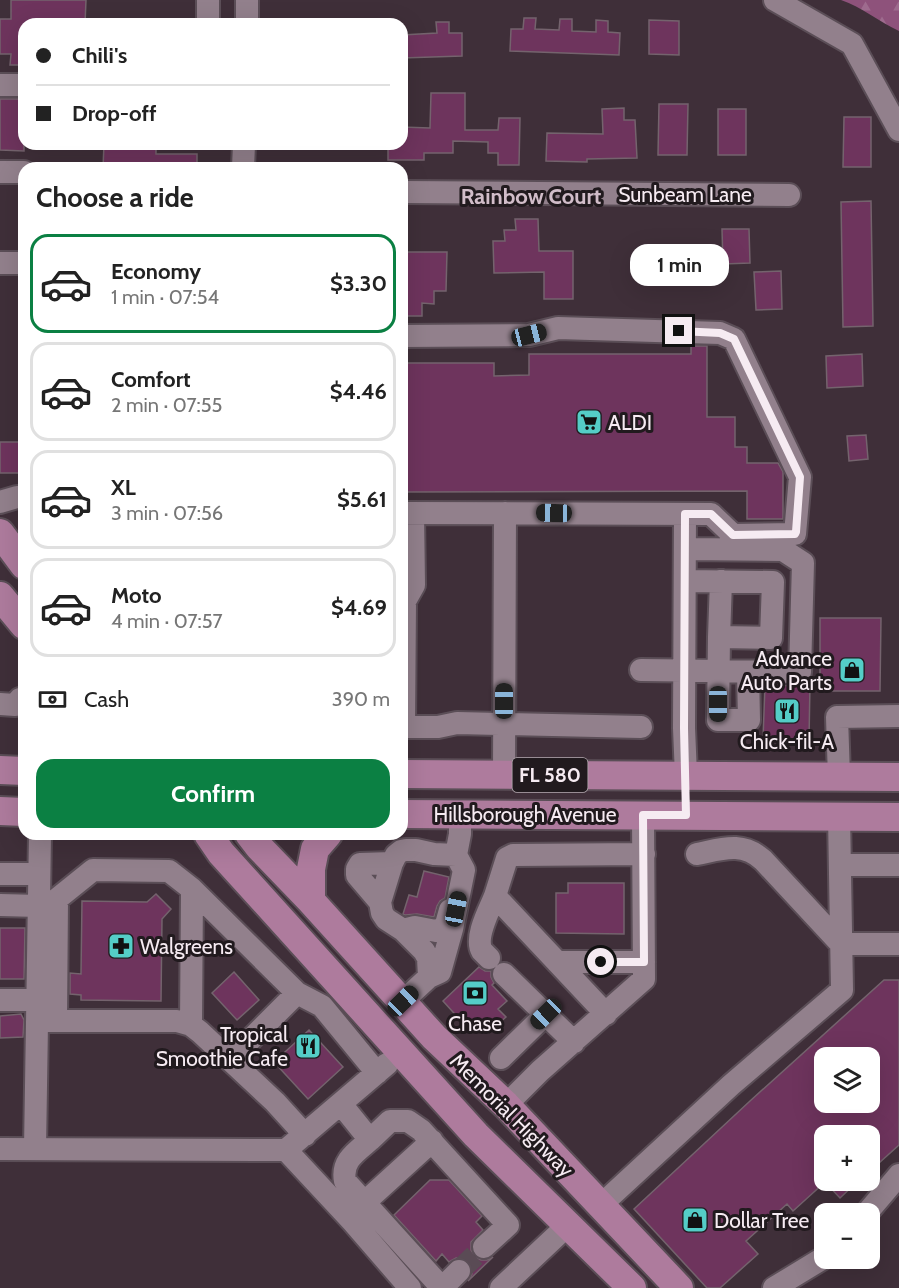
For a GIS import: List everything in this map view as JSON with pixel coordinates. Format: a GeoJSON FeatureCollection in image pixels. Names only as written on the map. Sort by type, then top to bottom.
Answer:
{"type":"FeatureCollection","features":[{"type":"Feature","properties":{"kind":"main road"},"geometry":{"type":"LineString","coordinates":[[0,533],[18,557]]}},
{"type":"Feature","properties":{"kind":"main road"},"geometry":{"type":"LineString","coordinates":[[0,596],[18,618]]}},
{"type":"Feature","properties":{"kind":"main road"},"geometry":{"type":"LineString","coordinates":[[0,770],[18,771]]}},
{"type":"Feature","properties":{"kind":"main road","name":"Hillsborough Avenue"},"geometry":{"type":"LineString","coordinates":[[408,774],[899,777]]}},
{"type":"Feature","properties":{"kind":"main road"},"geometry":{"type":"LineString","coordinates":[[686,775],[686,815]]}},
{"type":"Feature","properties":{"kind":"main road"},"geometry":{"type":"LineString","coordinates":[[839,815],[870,793],[899,793]]}},
{"type":"Feature","properties":{"kind":"main road"},"geometry":{"type":"LineString","coordinates":[[0,811],[18,812]]}},
{"type":"Feature","properties":{"kind":"main road","name":"Hillsborough Avenue"},"geometry":{"type":"LineString","coordinates":[[408,813],[899,817]]}},
{"type":"Feature","properties":{"kind":"main road","name":"Memorial Highway"},"geometry":{"type":"LineString","coordinates":[[212,840],[221,853],[476,1135],[632,1288]]}},
{"type":"Feature","properties":{"kind":"main road","name":"Memorial Highway"},"geometry":{"type":"LineString","coordinates":[[254,840],[434,1037],[506,1105],[679,1288]]}},
{"type":"Feature","properties":{"kind":"main road"},"geometry":{"type":"LineString","coordinates":[[311,901],[310,869],[315,849],[323,840]]}},
{"type":"Feature","properties":{"kind":"main road"},"geometry":{"type":"LineString","coordinates":[[568,1225],[601,1205]]}},
{"type":"Feature","properties":{"kind":"street"},"geometry":{"type":"LineString","coordinates":[[207,18],[208,0]]}},
{"type":"Feature","properties":{"kind":"street"},"geometry":{"type":"LineString","coordinates":[[246,18],[247,0]]}},
{"type":"Feature","properties":{"kind":"street"},"geometry":{"type":"LineString","coordinates":[[775,0],[852,44],[899,130]]}},
{"type":"Feature","properties":{"kind":"street"},"geometry":{"type":"LineString","coordinates":[[0,85],[18,85]]}},
{"type":"Feature","properties":{"kind":"street"},"geometry":{"type":"LineString","coordinates":[[0,172],[18,172]]}},
{"type":"Feature","properties":{"kind":"street","name":"Sunbeam Lane"},"geometry":{"type":"LineString","coordinates":[[408,192],[789,195]]}},
{"type":"Feature","properties":{"kind":"street"},"geometry":{"type":"LineString","coordinates":[[0,263],[18,263]]}},
{"type":"Feature","properties":{"kind":"street"},"geometry":{"type":"LineString","coordinates":[[408,336],[529,335],[558,328],[720,333],[734,339],[800,477],[795,534],[733,535],[711,514],[408,513]]}},
{"type":"Feature","properties":{"kind":"street"},"geometry":{"type":"LineString","coordinates":[[0,502],[18,497]]}},
{"type":"Feature","properties":{"kind":"street"},"geometry":{"type":"LineString","coordinates":[[504,775],[505,513]]}},
{"type":"Feature","properties":{"kind":"street"},"geometry":{"type":"LineString","coordinates":[[685,514],[686,775]]}},
{"type":"Feature","properties":{"kind":"street"},"geometry":{"type":"LineString","coordinates":[[408,523],[414,585],[408,596]]}},
{"type":"Feature","properties":{"kind":"street"},"geometry":{"type":"LineString","coordinates":[[641,670],[800,672],[803,563],[783,550],[685,549]]}},
{"type":"Feature","properties":{"kind":"street"},"geometry":{"type":"LineString","coordinates":[[685,580],[773,582],[771,638],[719,637]]}},
{"type":"Feature","properties":{"kind":"street"},"geometry":{"type":"LineString","coordinates":[[720,581],[718,720],[749,720],[748,672]]}},
{"type":"Feature","properties":{"kind":"street"},"geometry":{"type":"LineString","coordinates":[[839,777],[837,717],[899,716]]}},
{"type":"Feature","properties":{"kind":"street"},"geometry":{"type":"LineString","coordinates":[[408,727],[438,727],[457,723],[641,727]]}},
{"type":"Feature","properties":{"kind":"street"},"geometry":{"type":"LineString","coordinates":[[403,930],[415,927],[436,931],[445,928],[458,880],[460,814]]}},
{"type":"Feature","properties":{"kind":"street"},"geometry":{"type":"LineString","coordinates":[[506,1105],[540,1071],[644,979],[643,815]]}},
{"type":"Feature","properties":{"kind":"street"},"geometry":{"type":"LineString","coordinates":[[601,1205],[731,1085],[842,990],[839,815]]}},
{"type":"Feature","properties":{"kind":"street"},"geometry":{"type":"LineString","coordinates":[[35,1149],[48,902],[39,874],[40,840]]}},
{"type":"Feature","properties":{"kind":"street"},"geometry":{"type":"LineString","coordinates":[[697,854],[732,847],[754,852],[841,944],[899,944]]}},
{"type":"Feature","properties":{"kind":"street"},"geometry":{"type":"LineString","coordinates":[[429,977],[428,958],[424,951],[403,930],[386,919],[380,902],[392,863],[400,852],[406,850],[434,854],[460,863]]}},
{"type":"Feature","properties":{"kind":"street"},"geometry":{"type":"LineString","coordinates":[[574,1042],[482,950],[480,934],[507,858],[513,855],[644,854]]}},
{"type":"Feature","properties":{"kind":"street"},"geometry":{"type":"LineString","coordinates":[[380,902],[357,875],[357,869],[360,864],[392,863]]}},
{"type":"Feature","properties":{"kind":"street"},"geometry":{"type":"LineString","coordinates":[[403,1001],[429,977],[440,972],[452,929],[460,863]]}},
{"type":"Feature","properties":{"kind":"street"},"geometry":{"type":"LineString","coordinates":[[840,865],[899,866]]}},
{"type":"Feature","properties":{"kind":"street"},"geometry":{"type":"LineString","coordinates":[[0,905],[48,902],[93,870],[169,871],[192,889],[297,993],[322,1006],[377,1072]]}},
{"type":"Feature","properties":{"kind":"street"},"geometry":{"type":"LineString","coordinates":[[0,873],[39,874]]}},
{"type":"Feature","properties":{"kind":"street"},"geometry":{"type":"LineString","coordinates":[[191,1025],[192,889]]}},
{"type":"Feature","properties":{"kind":"street"},"geometry":{"type":"LineString","coordinates":[[495,896],[606,1014]]}},
{"type":"Feature","properties":{"kind":"street"},"geometry":{"type":"LineString","coordinates":[[557,962],[644,962]]}},
{"type":"Feature","properties":{"kind":"street"},"geometry":{"type":"LineString","coordinates":[[230,1060],[297,993]]}},
{"type":"Feature","properties":{"kind":"street"},"geometry":{"type":"LineString","coordinates":[[0,1000],[43,1014],[177,1021],[191,1025],[275,1102],[305,1135]]}},
{"type":"Feature","properties":{"kind":"street"},"geometry":{"type":"LineString","coordinates":[[501,1058],[546,1014]]}},
{"type":"Feature","properties":{"kind":"street"},"geometry":{"type":"LineString","coordinates":[[0,1149],[286,1150],[402,1053]]}},
{"type":"Feature","properties":{"kind":"street"},"geometry":{"type":"LineString","coordinates":[[341,1104],[370,1140]]}},
{"type":"Feature","properties":{"kind":"street"},"geometry":{"type":"LineString","coordinates":[[410,1288],[356,1209],[343,1173],[348,1159],[390,1121],[408,1120],[422,1130],[508,1225],[484,1247]]}},
{"type":"Feature","properties":{"kind":"street"},"geometry":{"type":"LineString","coordinates":[[356,1209],[432,1141]]}},
{"type":"Feature","properties":{"kind":"street"},"geometry":{"type":"LineString","coordinates":[[286,1150],[356,1209],[442,1288],[459,1271]]}},
{"type":"Feature","properties":{"kind":"street"},"geometry":{"type":"LineString","coordinates":[[875,1203],[899,1175]]}},
{"type":"Feature","properties":{"kind":"street"},"geometry":{"type":"LineString","coordinates":[[501,1288],[568,1225]]}},
{"type":"Feature","properties":{"kind":"street"},"geometry":{"type":"LineString","coordinates":[[774,1288],[814,1264]]}},
{"type":"Feature","properties":{"kind":"green space"},"geometry":{"type":"Polygon","coordinates":[[[841,0],[899,0],[899,31],[856,7],[841,0]]]}},
{"type":"Feature","properties":{"kind":"building"},"geometry":{"type":"Polygon","coordinates":[[[11,0],[86,0],[85,18],[18,18],[18,65],[10,65],[11,54],[0,54],[0,19],[11,19],[11,0]]]}},
{"type":"Feature","properties":{"kind":"building"},"geometry":{"type":"Polygon","coordinates":[[[524,18],[536,18],[535,29],[559,30],[560,19],[572,19],[572,31],[596,32],[596,20],[608,21],[608,32],[620,33],[619,55],[510,51],[511,29],[523,29],[524,18]]]}},
{"type":"Feature","properties":{"kind":"building"},"geometry":{"type":"Polygon","coordinates":[[[649,20],[679,21],[679,55],[649,54],[649,20]]]}},
{"type":"Feature","properties":{"kind":"building"},"geometry":{"type":"Polygon","coordinates":[[[436,22],[449,22],[449,33],[462,33],[462,56],[408,58],[408,35],[437,33],[436,22]]]}},
{"type":"Feature","properties":{"kind":"building"},"geometry":{"type":"Polygon","coordinates":[[[431,93],[465,93],[465,130],[498,130],[499,118],[520,118],[519,165],[498,165],[498,153],[488,153],[488,142],[453,141],[453,153],[424,153],[424,160],[388,160],[388,150],[408,150],[408,127],[430,128],[431,93]]]}},
{"type":"Feature","properties":{"kind":"building"},"geometry":{"type":"Polygon","coordinates":[[[0,99],[18,99],[18,150],[24,151],[0,150],[0,99]]]}},
{"type":"Feature","properties":{"kind":"building"},"geometry":{"type":"Polygon","coordinates":[[[659,104],[688,104],[687,155],[658,155],[659,104]]]}},
{"type":"Feature","properties":{"kind":"building"},"geometry":{"type":"Polygon","coordinates":[[[624,108],[624,120],[635,120],[637,158],[587,159],[587,162],[546,161],[547,133],[603,134],[602,109],[624,108]]]}},
{"type":"Feature","properties":{"kind":"building"},"geometry":{"type":"Polygon","coordinates":[[[718,109],[746,109],[746,155],[718,155],[718,109]]]}},
{"type":"Feature","properties":{"kind":"building"},"geometry":{"type":"Polygon","coordinates":[[[844,117],[871,117],[871,167],[843,167],[844,117]]]}},
{"type":"Feature","properties":{"kind":"building"},"geometry":{"type":"Polygon","coordinates":[[[104,150],[156,150],[156,154],[197,154],[197,162],[103,162],[104,150]]]}},
{"type":"Feature","properties":{"kind":"building"},"geometry":{"type":"Polygon","coordinates":[[[871,201],[873,326],[843,327],[841,202],[871,201]]]}},
{"type":"Feature","properties":{"kind":"building"},"geometry":{"type":"Polygon","coordinates":[[[515,219],[538,219],[539,251],[573,251],[573,299],[544,299],[544,272],[494,273],[493,241],[505,241],[504,230],[516,230],[515,219]]]}},
{"type":"Feature","properties":{"kind":"building"},"geometry":{"type":"Polygon","coordinates":[[[722,229],[749,229],[750,263],[723,264],[722,229]]]}},
{"type":"Feature","properties":{"kind":"building"},"geometry":{"type":"Polygon","coordinates":[[[408,252],[447,252],[446,291],[434,291],[434,304],[422,303],[422,316],[408,316],[408,252]]]}},
{"type":"Feature","properties":{"kind":"building"},"geometry":{"type":"Polygon","coordinates":[[[781,271],[782,309],[756,310],[754,272],[781,271]]]}},
{"type":"Feature","properties":{"kind":"building"},"geometry":{"type":"Polygon","coordinates":[[[691,346],[707,346],[707,417],[735,417],[735,447],[747,447],[747,463],[778,463],[783,472],[783,519],[747,519],[747,491],[408,492],[408,363],[494,363],[494,376],[529,375],[529,354],[691,354],[691,346]]]}},
{"type":"Feature","properties":{"kind":"building"},"geometry":{"type":"Polygon","coordinates":[[[862,354],[863,386],[827,388],[826,356],[862,354]]]}},
{"type":"Feature","properties":{"kind":"building"},"geometry":{"type":"Polygon","coordinates":[[[866,435],[868,459],[849,461],[847,436],[866,435]]]}},
{"type":"Feature","properties":{"kind":"building"},"geometry":{"type":"Polygon","coordinates":[[[0,442],[18,442],[18,473],[0,473],[0,442]]]}},
{"type":"Feature","properties":{"kind":"building"},"geometry":{"type":"Polygon","coordinates":[[[820,618],[881,618],[880,691],[820,691],[820,618]]]}},
{"type":"Feature","properties":{"kind":"building","name":"Chick-fil-A"},"geometry":{"type":"Polygon","coordinates":[[[810,683],[809,740],[763,739],[765,685],[800,686],[810,683]]]}},
{"type":"Feature","properties":{"kind":"building"},"geometry":{"type":"Polygon","coordinates":[[[424,871],[449,877],[445,898],[437,906],[434,917],[417,914],[405,915],[403,914],[409,895],[417,897],[424,871]]]}},
{"type":"Feature","properties":{"kind":"building"},"geometry":{"type":"Polygon","coordinates":[[[568,883],[624,883],[624,934],[556,933],[556,893],[568,893],[568,883]]]}},
{"type":"Feature","properties":{"kind":"building","name":"Walgreens"},"geometry":{"type":"Polygon","coordinates":[[[156,894],[171,909],[162,919],[161,1001],[81,1000],[81,995],[70,994],[70,973],[81,974],[82,901],[147,902],[156,894]]]}},
{"type":"Feature","properties":{"kind":"building"},"geometry":{"type":"Polygon","coordinates":[[[0,928],[25,928],[24,979],[0,979],[0,928]]]}},
{"type":"Feature","properties":{"kind":"building","name":"Chase"},"geometry":{"type":"Polygon","coordinates":[[[479,967],[485,971],[491,971],[494,983],[492,985],[507,1001],[498,1009],[506,1017],[488,1033],[481,1025],[472,1033],[443,1001],[479,967]]]}},
{"type":"Feature","properties":{"kind":"building"},"geometry":{"type":"Polygon","coordinates":[[[234,972],[259,1000],[237,1020],[212,993],[234,972]]]}},
{"type":"Feature","properties":{"kind":"building"},"geometry":{"type":"Polygon","coordinates":[[[884,980],[899,980],[899,1145],[880,1162],[880,1125],[814,1125],[815,1191],[793,1211],[787,1204],[746,1241],[758,1254],[720,1288],[707,1288],[634,1209],[884,980]]]}},
{"type":"Feature","properties":{"kind":"building"},"geometry":{"type":"Polygon","coordinates":[[[21,1014],[24,1020],[23,1037],[0,1038],[0,1016],[21,1014]]]}},
{"type":"Feature","properties":{"kind":"building"},"geometry":{"type":"Polygon","coordinates":[[[309,1030],[343,1067],[308,1099],[274,1062],[309,1030]]]}},
{"type":"Feature","properties":{"kind":"building"},"geometry":{"type":"Polygon","coordinates":[[[430,1180],[449,1180],[482,1216],[476,1222],[483,1230],[471,1242],[471,1250],[474,1257],[481,1260],[493,1257],[468,1281],[472,1274],[472,1267],[468,1261],[456,1258],[449,1262],[442,1254],[436,1261],[394,1215],[430,1180]]]}},
{"type":"Feature","properties":{"kind":"building"},"geometry":{"type":"Polygon","coordinates":[[[833,1191],[847,1191],[840,1198],[833,1191]]]}},
{"type":"Feature","properties":{"kind":"tunnel"},"geometry":{"type":"LineString","coordinates":[[459,1271],[484,1247]]}},
{"type":"Feature","properties":{"kind":"place","name":"ALDI"},"geometry":{"type":"Point","coordinates":[589,422]}},
{"type":"Feature","properties":{"kind":"place","name":"Advance Auto Parts"},"geometry":{"type":"Point","coordinates":[852,670]}},
{"type":"Feature","properties":{"kind":"place","name":"Chick-fil-A"},"geometry":{"type":"Point","coordinates":[787,711]}},
{"type":"Feature","properties":{"kind":"place","name":"Walgreens"},"geometry":{"type":"Point","coordinates":[121,946]}},
{"type":"Feature","properties":{"kind":"place","name":"Chase"},"geometry":{"type":"Point","coordinates":[475,993]}},
{"type":"Feature","properties":{"kind":"place","name":"Tropical Smoothie Cafe"},"geometry":{"type":"Point","coordinates":[308,1046]}},
{"type":"Feature","properties":{"kind":"place","name":"Dollar Tree"},"geometry":{"type":"Point","coordinates":[695,1220]}},
{"type":"Feature","properties":{"kind":"district","name":"Rainbow Court"},"geometry":{"type":"Point","coordinates":[531,196]}},
{"type":"Feature","properties":{"kind":"route"},"geometry":{"type":"LineString","coordinates":[[601,962],[644,962],[643,815],[686,815],[685,514],[711,514],[733,535],[795,534],[796,532],[800,477],[734,339],[720,333],[679,331]]}}]}
